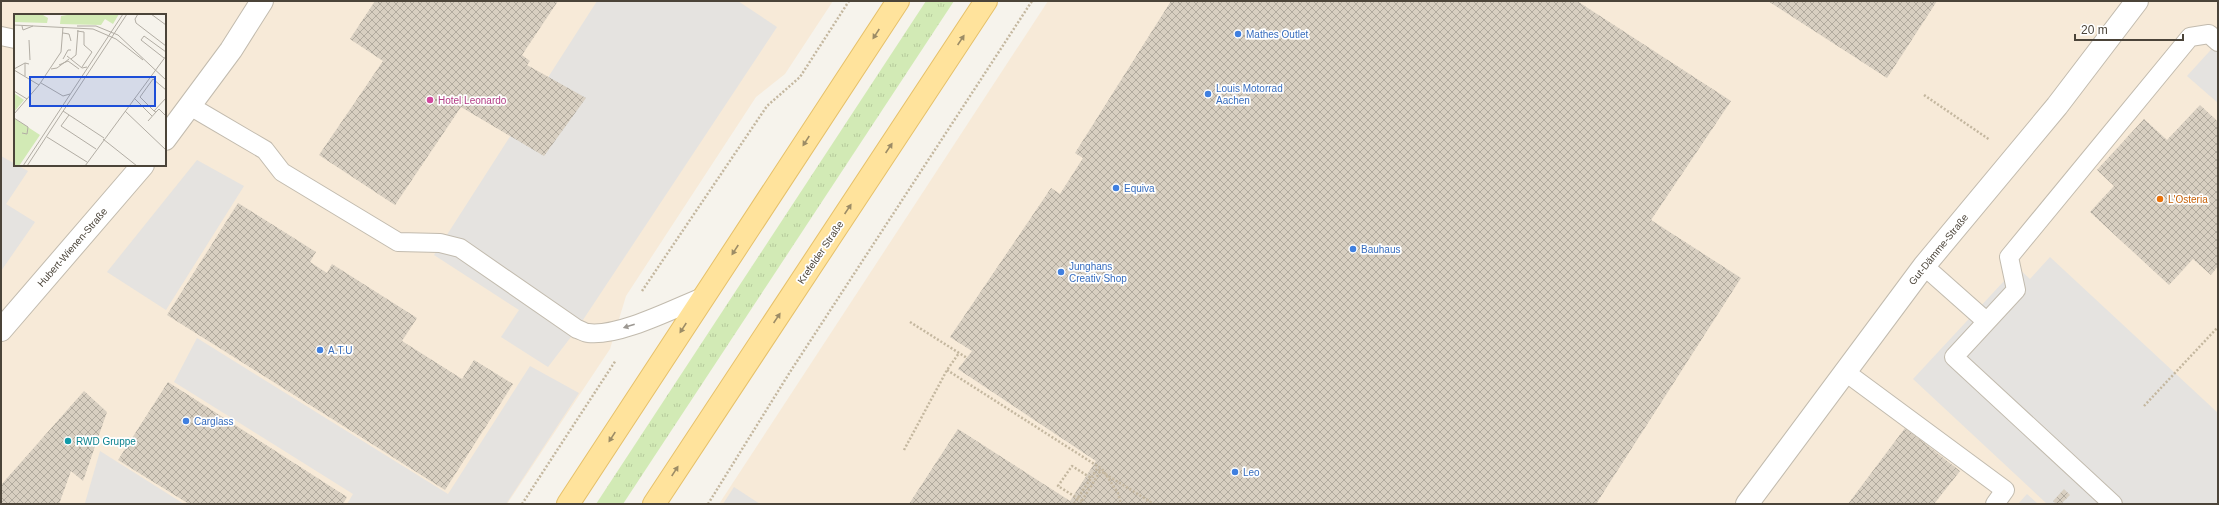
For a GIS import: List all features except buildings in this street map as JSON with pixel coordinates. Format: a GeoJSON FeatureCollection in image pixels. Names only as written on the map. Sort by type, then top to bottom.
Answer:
{"type":"FeatureCollection","features":[{"type":"Feature","properties":{"kind":"main road"},"geometry":{"type":"LineString","coordinates":[[568,504],[898,1]]}},
{"type":"Feature","properties":{"kind":"main road","name":"Krefelder Straße"},"geometry":{"type":"LineString","coordinates":[[654,504],[986,1]]}},
{"type":"Feature","properties":{"kind":"street"},"geometry":{"type":"LineString","coordinates":[[166,136],[231,50],[262,1]]}},
{"type":"Feature","properties":{"kind":"street","name":"Gut-Dämme-Straße"},"geometry":{"type":"LineString","coordinates":[[1747,504],[1844,371],[1924,266],[2057,106],[2137,1]]}},
{"type":"Feature","properties":{"kind":"street","name":"Hubert-Wienen-Straße"},"geometry":{"type":"LineString","coordinates":[[1,330],[141,166]]}},
{"type":"Feature","properties":{"kind":"lane"},"geometry":{"type":"LineString","coordinates":[[2113,504],[1954,357],[2016,290],[2009,257],[2190,37],[2209,34],[2218,42]]}},
{"type":"Feature","properties":{"kind":"lane"},"geometry":{"type":"LineString","coordinates":[[1,36],[14,39]]}},
{"type":"Feature","properties":{"kind":"lane"},"geometry":{"type":"LineString","coordinates":[[190,106],[265,150],[282,172],[398,242],[440,243],[460,248],[545,306],[588,333],[602,333],[629,327],[704,296]]}},
{"type":"Feature","properties":{"kind":"lane"},"geometry":{"type":"LineString","coordinates":[[1924,266],[1986,321]]}},
{"type":"Feature","properties":{"kind":"lane"},"geometry":{"type":"LineString","coordinates":[[1844,371],[2005,490],[1995,504]]}},
{"type":"Feature","properties":{"kind":"path"},"geometry":{"type":"LineString","coordinates":[[522,504],[626,346],[636,300],[767,106],[800,77],[849,1]]}},
{"type":"Feature","properties":{"kind":"path"},"geometry":{"type":"LineString","coordinates":[[708,504],[795,366],[1032,1]]}},
{"type":"Feature","properties":{"kind":"path"},"geometry":{"type":"LineString","coordinates":[[1924,95],[1974,128]]}},
{"type":"Feature","properties":{"kind":"path"},"geometry":{"type":"LineString","coordinates":[[910,322],[967,358]]}},
{"type":"Feature","properties":{"kind":"path"},"geometry":{"type":"LineString","coordinates":[[2144,406],[2218,327]]}},
{"type":"Feature","properties":{"kind":"path"},"geometry":{"type":"LineString","coordinates":[[904,450],[947,370],[959,353]]}},
{"type":"Feature","properties":{"kind":"path"},"geometry":{"type":"LineString","coordinates":[[947,370],[1102,469],[1118,493],[1121,504]]}},
{"type":"Feature","properties":{"kind":"path"},"geometry":{"type":"LineString","coordinates":[[1082,501],[1058,486],[1072,466],[1090,478]]}},
{"type":"Feature","properties":{"kind":"path"},"geometry":{"type":"LineString","coordinates":[[1074,504],[1097,469],[1154,504]]}},
{"type":"Feature","properties":{"kind":"path"},"geometry":{"type":"LineString","coordinates":[[1080,504],[1102,469]]}},
{"type":"Feature","properties":{"kind":"shaded area"},"geometry":{"type":"Polygon","coordinates":[[[1,1],[833,1],[785,74],[756,97],[626,296],[610,349],[507,504],[1,504],[1,1]]]}},
{"type":"Feature","properties":{"kind":"shaded area"},"geometry":{"type":"Polygon","coordinates":[[[597,1],[738,1],[777,27],[577,329],[548,367],[501,337],[519,310],[434,255],[597,1]]]}},
{"type":"Feature","properties":{"kind":"shaded area"},"geometry":{"type":"Polygon","coordinates":[[[1048,1],[2218,1],[2218,504],[719,504],[1048,1]]]}},
{"type":"Feature","properties":{"kind":"shaded area"},"geometry":{"type":"Polygon","coordinates":[[[2218,42],[2218,103],[2187,76],[2218,42]]]}},
{"type":"Feature","properties":{"kind":"shaded area"},"geometry":{"type":"Polygon","coordinates":[[[1,156],[14,163],[14,166],[19,166],[28,171],[6,204],[35,222],[1,271],[1,156]]]}},
{"type":"Feature","properties":{"kind":"shaded area"},"geometry":{"type":"Polygon","coordinates":[[[197,160],[244,186],[166,310],[107,272],[197,160]]]}},
{"type":"Feature","properties":{"kind":"shaded area"},"geometry":{"type":"Polygon","coordinates":[[[2050,257],[2218,413],[2218,504],[2047,504],[1913,379],[2017,267],[2030,279],[2050,257]]]}},
{"type":"Feature","properties":{"kind":"shaded area"},"geometry":{"type":"Polygon","coordinates":[[[197,338],[448,494],[530,366],[579,393],[506,504],[347,504],[353,494],[174,382],[197,338]]]}},
{"type":"Feature","properties":{"kind":"shaded area"},"geometry":{"type":"Polygon","coordinates":[[[100,451],[184,504],[86,504],[85,503],[100,451]]]}},
{"type":"Feature","properties":{"kind":"shaded area"},"geometry":{"type":"Polygon","coordinates":[[[734,487],[760,504],[723,504],[734,487]]]}},
{"type":"Feature","properties":{"kind":"shaded area"},"geometry":{"type":"Polygon","coordinates":[[[2027,494],[2038,504],[2018,504],[2027,494]]]}},
{"type":"Feature","properties":{"kind":"green space"},"geometry":{"type":"Polygon","coordinates":[[[926,1],[954,1],[623,504],[596,504],[926,1]]]}},
{"type":"Feature","properties":{"kind":"place","name":"Mathes Outlet"},"geometry":{"type":"Point","coordinates":[1238,34]}},
{"type":"Feature","properties":{"kind":"place","name":"Louis Motorrad Aachen"},"geometry":{"type":"Point","coordinates":[1208,94]}},
{"type":"Feature","properties":{"kind":"place","name":"Hotel Leonardo"},"geometry":{"type":"Point","coordinates":[430,100]}},
{"type":"Feature","properties":{"kind":"place","name":"Equiva"},"geometry":{"type":"Point","coordinates":[1116,188]}},
{"type":"Feature","properties":{"kind":"place","name":"L'Osteria"},"geometry":{"type":"Point","coordinates":[2160,199]}},
{"type":"Feature","properties":{"kind":"place","name":"Bauhaus"},"geometry":{"type":"Point","coordinates":[1353,249]}},
{"type":"Feature","properties":{"kind":"place","name":"Junghans Creativ Shop"},"geometry":{"type":"Point","coordinates":[1061,272]}},
{"type":"Feature","properties":{"kind":"place","name":"A.T.U"},"geometry":{"type":"Point","coordinates":[320,350]}},
{"type":"Feature","properties":{"kind":"place","name":"Carglass"},"geometry":{"type":"Point","coordinates":[186,421]}},
{"type":"Feature","properties":{"kind":"place","name":"RWD Gruppe"},"geometry":{"type":"Point","coordinates":[68,441]}},
{"type":"Feature","properties":{"kind":"place","name":"Leo"},"geometry":{"type":"Point","coordinates":[1235,472]}}]}
